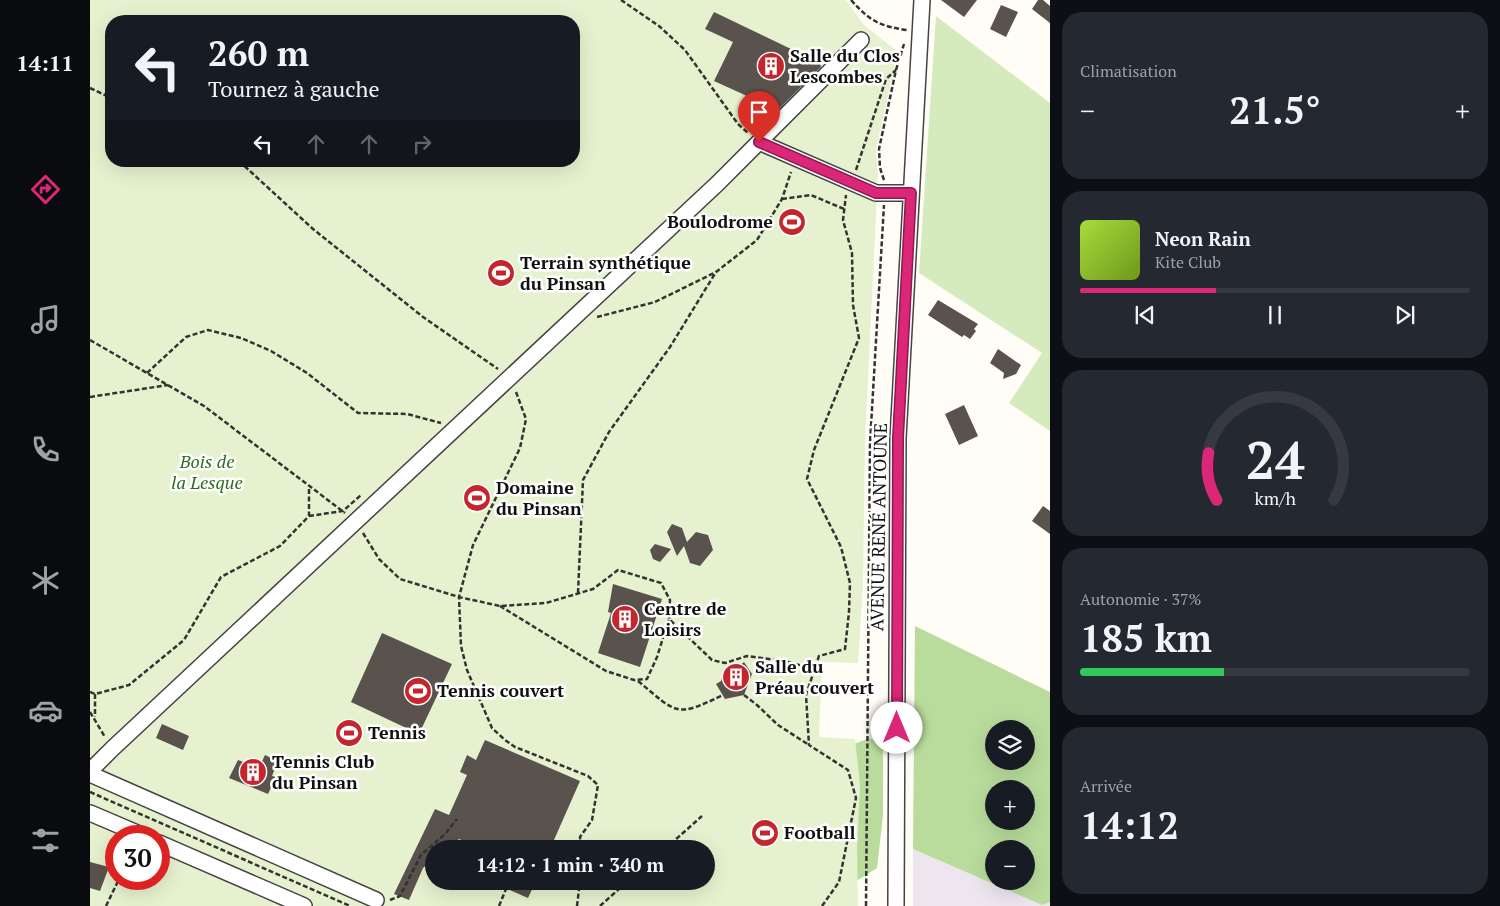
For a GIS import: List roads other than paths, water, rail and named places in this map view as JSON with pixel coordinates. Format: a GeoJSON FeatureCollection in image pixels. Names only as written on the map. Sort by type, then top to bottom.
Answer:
{"type":"FeatureCollection","features":[{"type":"Feature","properties":{"kind":"street","name":"AVENUE RENÉ ANTOUNE"},"geometry":{"type":"LineString","coordinates":[[896,906],[898,438],[911,193],[917,2]]}},
{"type":"Feature","properties":{"kind":"street"},"geometry":{"type":"LineString","coordinates":[[380,903],[90,774],[93,768],[112,750],[717,184],[861,40]]}},
{"type":"Feature","properties":{"kind":"street"},"geometry":{"type":"LineString","coordinates":[[759,142],[876,193],[911,193]]}},
{"type":"Feature","properties":{"kind":"street"},"geometry":{"type":"LineString","coordinates":[[90,812],[119,825]]}},
{"type":"Feature","properties":{"kind":"street"},"geometry":{"type":"LineString","coordinates":[[170,847],[304,906]]}},
{"type":"Feature","properties":{"kind":"street"},"geometry":{"type":"LineString","coordinates":[[357,906],[360,900],[365,898],[380,903]]}},
{"type":"Feature","properties":{"kind":"place","name":"Salle du Clos Lescombes"},"geometry":{"type":"Point","coordinates":[771,66]}},
{"type":"Feature","properties":{"kind":"place","name":"Boulodrome"},"geometry":{"type":"Point","coordinates":[792,222]}},
{"type":"Feature","properties":{"kind":"place","name":"Terrain synthétique du Pinsan"},"geometry":{"type":"Point","coordinates":[501,273]}},
{"type":"Feature","properties":{"kind":"place","name":"Domaine du Pinsan"},"geometry":{"type":"Point","coordinates":[477,498]}},
{"type":"Feature","properties":{"kind":"place","name":"Centre de Loisirs"},"geometry":{"type":"Point","coordinates":[625,619]}},
{"type":"Feature","properties":{"kind":"place","name":"Salle du Préau couvert"},"geometry":{"type":"Point","coordinates":[736,677]}},
{"type":"Feature","properties":{"kind":"place","name":"Tennis couvert"},"geometry":{"type":"Point","coordinates":[418,691]}},
{"type":"Feature","properties":{"kind":"place","name":"Tennis"},"geometry":{"type":"Point","coordinates":[349,733]}},
{"type":"Feature","properties":{"kind":"place","name":"Tennis Club du Pinsan"},"geometry":{"type":"Point","coordinates":[253,772]}},
{"type":"Feature","properties":{"kind":"place","name":"Football"},"geometry":{"type":"Point","coordinates":[765,833]}},
{"type":"Feature","properties":{"kind":"park label","name":"Bois de la Lesque"},"geometry":{"type":"Point","coordinates":[207,472]}}]}
